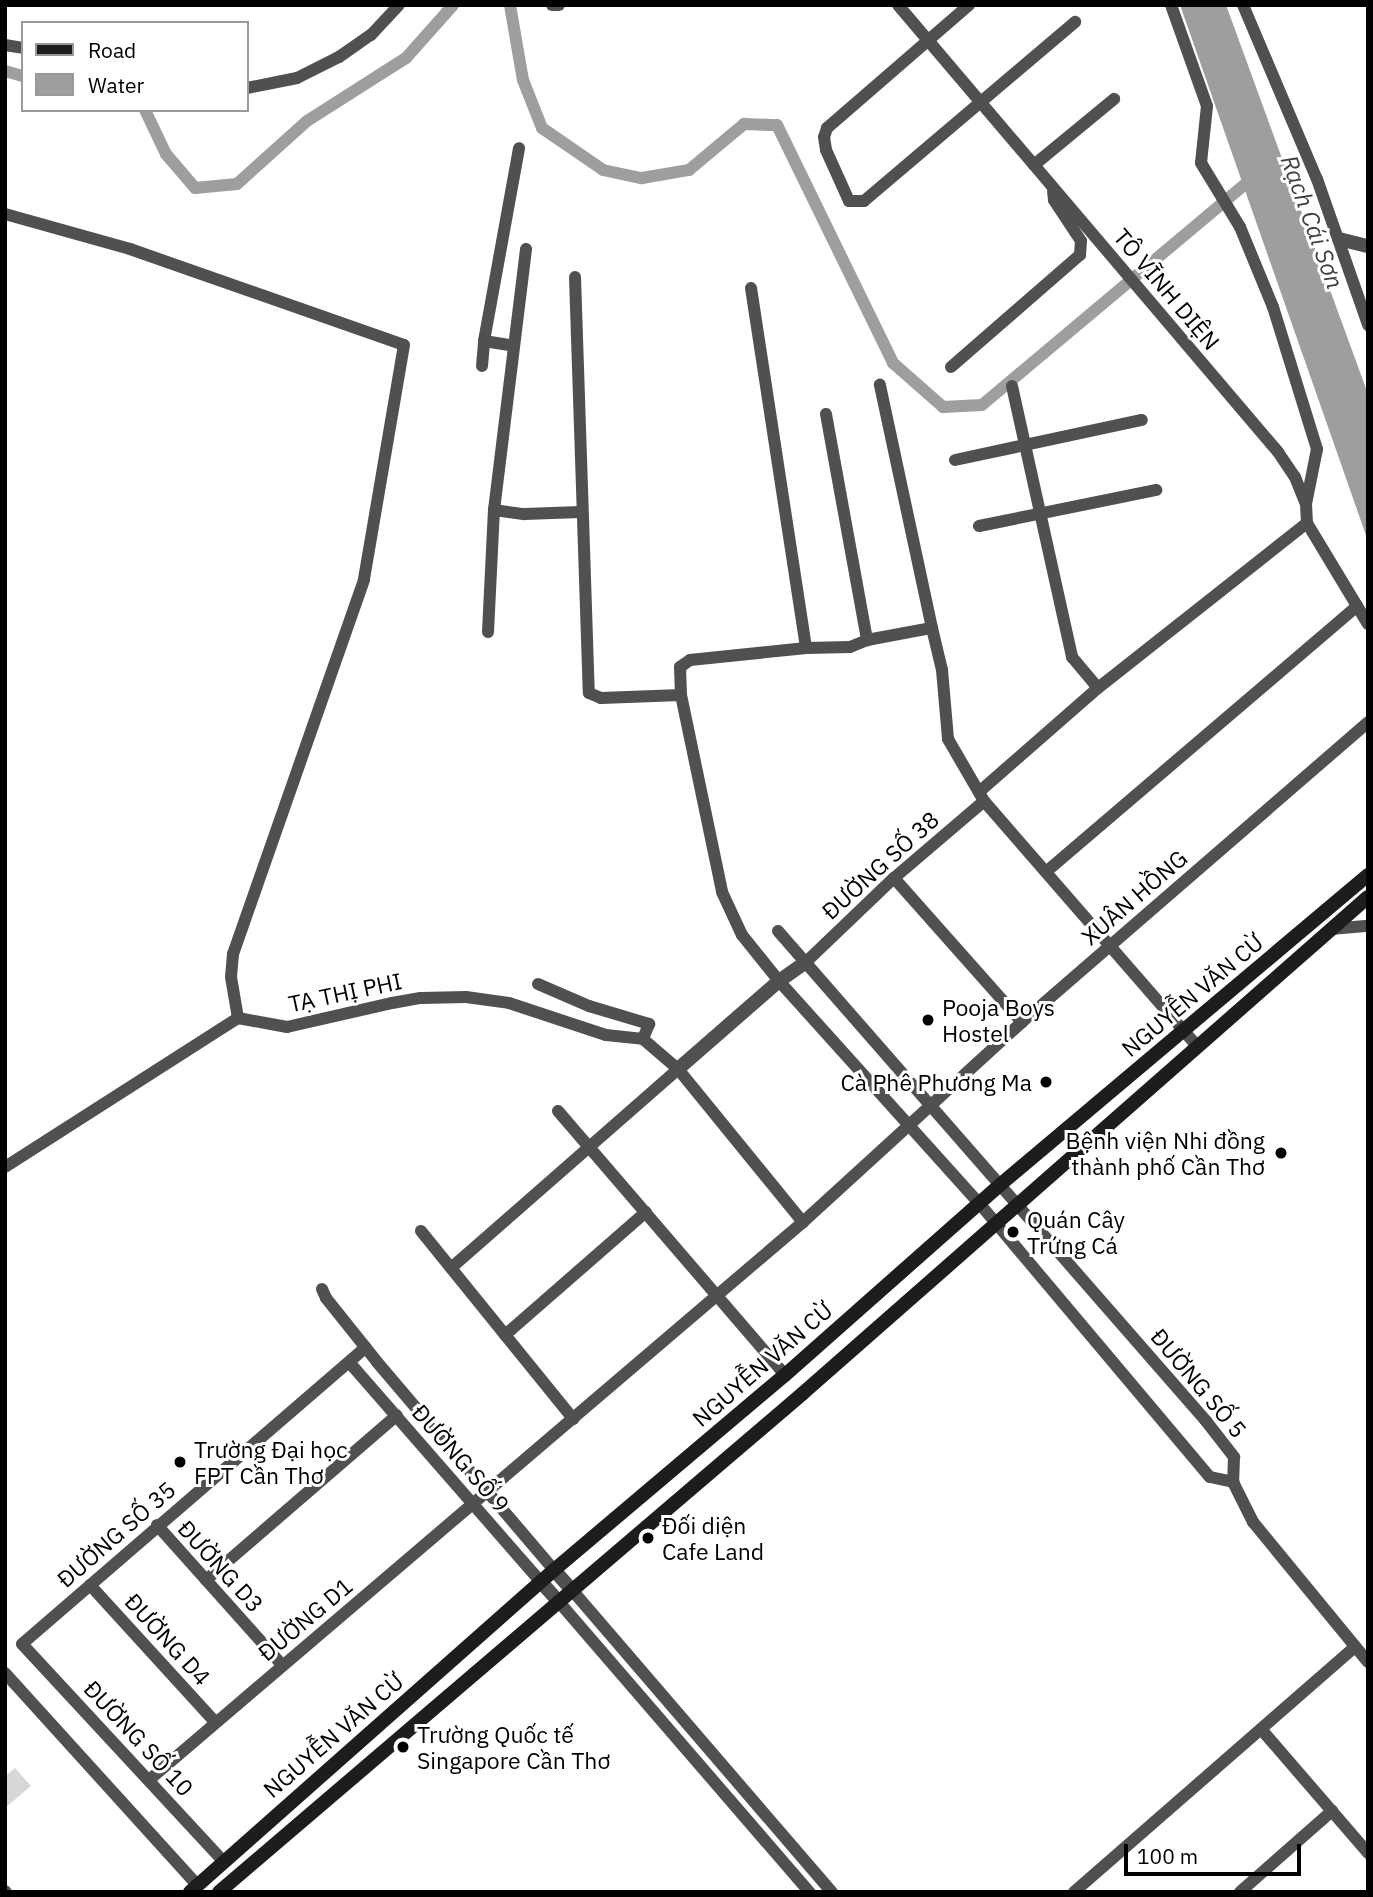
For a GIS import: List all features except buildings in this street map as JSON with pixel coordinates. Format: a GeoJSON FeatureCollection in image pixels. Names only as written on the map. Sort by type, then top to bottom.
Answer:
{"type":"FeatureCollection","features":[{"type":"Feature","properties":{"kind":"main road","name":"NGUYỄN VĂN CỪ"},"geometry":{"type":"LineString","coordinates":[[194,1889],[554,1570],[785,1375],[1001,1184],[1185,1032],[1368,875]]}},
{"type":"Feature","properties":{"kind":"main road","name":"NGUYỄN VĂN CỪ"},"geometry":{"type":"LineString","coordinates":[[219,1892],[802,1394],[1368,897]]}},
{"type":"Feature","properties":{"kind":"main road"},"geometry":{"type":"LineString","coordinates":[[785,1375],[802,1394]]}},
{"type":"Feature","properties":{"kind":"main road"},"geometry":{"type":"LineString","coordinates":[[224,1862],[237,1877]]}},
{"type":"Feature","properties":{"kind":"street"},"geometry":{"type":"LineString","coordinates":[[248,88],[297,78],[339,57],[371,35],[399,5]]}},
{"type":"Feature","properties":{"kind":"street"},"geometry":{"type":"LineString","coordinates":[[552,5],[559,5]]}},
{"type":"Feature","properties":{"kind":"street","name":"TÔ VĨNH DIỆN"},"geometry":{"type":"LineString","coordinates":[[898,5],[1278,452],[1295,477],[1306,504],[1307,523],[1368,623]]}},
{"type":"Feature","properties":{"kind":"street"},"geometry":{"type":"LineString","coordinates":[[969,5],[825,132],[826,150],[846,199],[856,203],[864,201],[982,104],[1075,22]]}},
{"type":"Feature","properties":{"kind":"street"},"geometry":{"type":"LineString","coordinates":[[1171,5],[1207,106],[1201,163],[1238,224],[1273,307],[1317,449],[1306,504]]}},
{"type":"Feature","properties":{"kind":"street"},"geometry":{"type":"LineString","coordinates":[[1243,5],[1317,179],[1368,325]]}},
{"type":"Feature","properties":{"kind":"street"},"geometry":{"type":"LineString","coordinates":[[1034,165],[1114,99]]}},
{"type":"Feature","properties":{"kind":"street"},"geometry":{"type":"LineString","coordinates":[[482,366],[484,341],[519,148]]}},
{"type":"Feature","properties":{"kind":"street"},"geometry":{"type":"LineString","coordinates":[[951,367],[1080,255],[1081,241],[1053,198],[1054,187]]}},
{"type":"Feature","properties":{"kind":"street"},"geometry":{"type":"LineString","coordinates":[[5,214],[130,249],[404,345],[365,580],[233,954],[231,977],[239,1018],[5,1167]]}},
{"type":"Feature","properties":{"kind":"street"},"geometry":{"type":"LineString","coordinates":[[1339,239],[1368,246]]}},
{"type":"Feature","properties":{"kind":"street"},"geometry":{"type":"LineString","coordinates":[[488,632],[494,510],[526,249]]}},
{"type":"Feature","properties":{"kind":"street"},"geometry":{"type":"LineString","coordinates":[[575,277],[589,693],[601,698],[681,695]]}},
{"type":"Feature","properties":{"kind":"street"},"geometry":{"type":"LineString","coordinates":[[751,288],[806,648]]}},
{"type":"Feature","properties":{"kind":"street"},"geometry":{"type":"LineString","coordinates":[[484,341],[514,346]]}},
{"type":"Feature","properties":{"kind":"street"},"geometry":{"type":"LineString","coordinates":[[880,385],[942,670],[948,739],[982,796],[1197,1046]]}},
{"type":"Feature","properties":{"kind":"street"},"geometry":{"type":"LineString","coordinates":[[1012,386],[1072,657],[1098,688]]}},
{"type":"Feature","properties":{"kind":"street"},"geometry":{"type":"LineString","coordinates":[[825,414],[867,640]]}},
{"type":"Feature","properties":{"kind":"street"},"geometry":{"type":"LineString","coordinates":[[956,460],[1143,419]]}},
{"type":"Feature","properties":{"kind":"street"},"geometry":{"type":"LineString","coordinates":[[979,526],[1156,490]]}},
{"type":"Feature","properties":{"kind":"street"},"geometry":{"type":"LineString","coordinates":[[494,510],[524,514],[581,512]]}},
{"type":"Feature","properties":{"kind":"street","name":"ĐƯỜNG SỐ 38"},"geometry":{"type":"LineString","coordinates":[[806,962],[1098,688],[1307,523]]}},
{"type":"Feature","properties":{"kind":"street"},"geometry":{"type":"LineString","coordinates":[[1047,871],[1357,606]]}},
{"type":"Feature","properties":{"kind":"street"},"geometry":{"type":"LineString","coordinates":[[932,628],[867,640],[850,647],[806,648],[683,663],[680,672],[681,695],[722,892],[743,935],[779,981],[979,1203],[1210,1477],[1233,1482]]}},
{"type":"Feature","properties":{"kind":"street","name":"XUÂN HỒNG"},"geometry":{"type":"LineString","coordinates":[[717,1296],[931,1108],[1023,1022],[1368,722]]}},
{"type":"Feature","properties":{"kind":"street"},"geometry":{"type":"LineString","coordinates":[[894,878],[1023,1022]]}},
{"type":"Feature","properties":{"kind":"street"},"geometry":{"type":"LineString","coordinates":[[1331,929],[1368,926]]}},
{"type":"Feature","properties":{"kind":"street","name":"ĐƯỜNG SỐ 5"},"geometry":{"type":"LineString","coordinates":[[778,931],[931,1108],[1001,1184],[1234,1457],[1233,1482],[1254,1522],[1368,1662]]}},
{"type":"Feature","properties":{"kind":"street"},"geometry":{"type":"LineString","coordinates":[[451,1268],[779,981],[806,962]]}},
{"type":"Feature","properties":{"kind":"street"},"geometry":{"type":"LineString","coordinates":[[538,984],[590,1006],[649,1024],[643,1039],[678,1069],[803,1222]]}},
{"type":"Feature","properties":{"kind":"street","name":"TẠ THỊ PHI"},"geometry":{"type":"LineString","coordinates":[[239,1018],[287,1027],[412,1000],[466,997],[509,1003],[606,1035],[643,1039]]}},
{"type":"Feature","properties":{"kind":"street"},"geometry":{"type":"LineString","coordinates":[[558,1111],[785,1375]]}},
{"type":"Feature","properties":{"kind":"street"},"geometry":{"type":"LineString","coordinates":[[505,1335],[646,1212]]}},
{"type":"Feature","properties":{"kind":"street"},"geometry":{"type":"LineString","coordinates":[[421,1231],[573,1419]]}},
{"type":"Feature","properties":{"kind":"street"},"geometry":{"type":"LineString","coordinates":[[323,1289],[326,1298],[366,1348],[832,1892]]}},
{"type":"Feature","properties":{"kind":"street","name":"ĐƯỜNG D1"},"geometry":{"type":"LineString","coordinates":[[149,1780],[717,1296]]}},
{"type":"Feature","properties":{"kind":"street","name":"ĐƯỜNG SỐ 35"},"geometry":{"type":"LineString","coordinates":[[22,1644],[157,1525],[366,1348]]}},
{"type":"Feature","properties":{"kind":"street","name":"ĐƯỜNG SỐ 9"},"geometry":{"type":"LineString","coordinates":[[349,1362],[541,1582]]}},
{"type":"Feature","properties":{"kind":"street"},"geometry":{"type":"LineString","coordinates":[[205,1580],[397,1415]]}},
{"type":"Feature","properties":{"kind":"street","name":"ĐƯỜNG D3"},"geometry":{"type":"LineString","coordinates":[[157,1525],[282,1665]]}},
{"type":"Feature","properties":{"kind":"street"},"geometry":{"type":"LineString","coordinates":[[541,1582],[809,1892]]}},
{"type":"Feature","properties":{"kind":"street","name":"ĐƯỜNG D4"},"geometry":{"type":"LineString","coordinates":[[90,1585],[215,1722]]}},
{"type":"Feature","properties":{"kind":"street","name":"ĐƯỜNG SỐ 10"},"geometry":{"type":"LineString","coordinates":[[22,1644],[224,1862]]}},
{"type":"Feature","properties":{"kind":"street"},"geometry":{"type":"LineString","coordinates":[[1074,1892],[1355,1647]]}},
{"type":"Feature","properties":{"kind":"street"},"geometry":{"type":"LineString","coordinates":[[5,1673],[194,1889]]}},
{"type":"Feature","properties":{"kind":"street"},"geometry":{"type":"LineString","coordinates":[[1261,1729],[1368,1853]]}},
{"type":"Feature","properties":{"kind":"street"},"geometry":{"type":"LineString","coordinates":[[1240,1892],[1332,1811]]}},
{"type":"Feature","properties":{"kind":"shaded area"},"geometry":{"type":"Polygon","coordinates":[[[15,1768],[31,1786],[5,1808],[5,1776],[15,1768]]]}},
{"type":"Feature","properties":{"kind":"water","name":"Rạch Cái Sơn"},"geometry":{"type":"Polygon","coordinates":[[[1180,5],[1226,5],[1368,394],[1368,541],[1180,5]]]}},
{"type":"Feature","properties":{"kind":"waterway"},"geometry":{"type":"LineString","coordinates":[[146,112],[166,154],[195,188],[237,184],[307,121],[406,58],[453,5]]}},
{"type":"Feature","properties":{"kind":"waterway"},"geometry":{"type":"LineString","coordinates":[[510,5],[523,80],[542,128],[603,170],[642,178],[689,170],[744,124],[777,125],[893,363],[943,407],[982,405],[1244,185]]}},
{"type":"Feature","properties":{"kind":"waterway"},"geometry":{"type":"LineString","coordinates":[[5,71],[21,75]]}},
{"type":"Feature","properties":{"kind":"place","name":"Pooja Boys Hostel"},"geometry":{"type":"Point","coordinates":[928,1020]}},
{"type":"Feature","properties":{"kind":"place","name":"Cà Phê Phương Ma"},"geometry":{"type":"Point","coordinates":[1046,1082]}},
{"type":"Feature","properties":{"kind":"place","name":"Bệnh viện Nhi đồng thành phố Cần Thơ"},"geometry":{"type":"Point","coordinates":[1281,1153]}},
{"type":"Feature","properties":{"kind":"place","name":"Quán Cây Trứng Cá"},"geometry":{"type":"Point","coordinates":[1013,1232]}},
{"type":"Feature","properties":{"kind":"place","name":"Trường Đại học FPT Cần Thơ"},"geometry":{"type":"Point","coordinates":[180,1462]}},
{"type":"Feature","properties":{"kind":"place","name":"Đối diện Cafe Land"},"geometry":{"type":"Point","coordinates":[648,1538]}},
{"type":"Feature","properties":{"kind":"place","name":"Trường Quốc tế Singapore Cần Thơ"},"geometry":{"type":"Point","coordinates":[403,1747]}}]}
